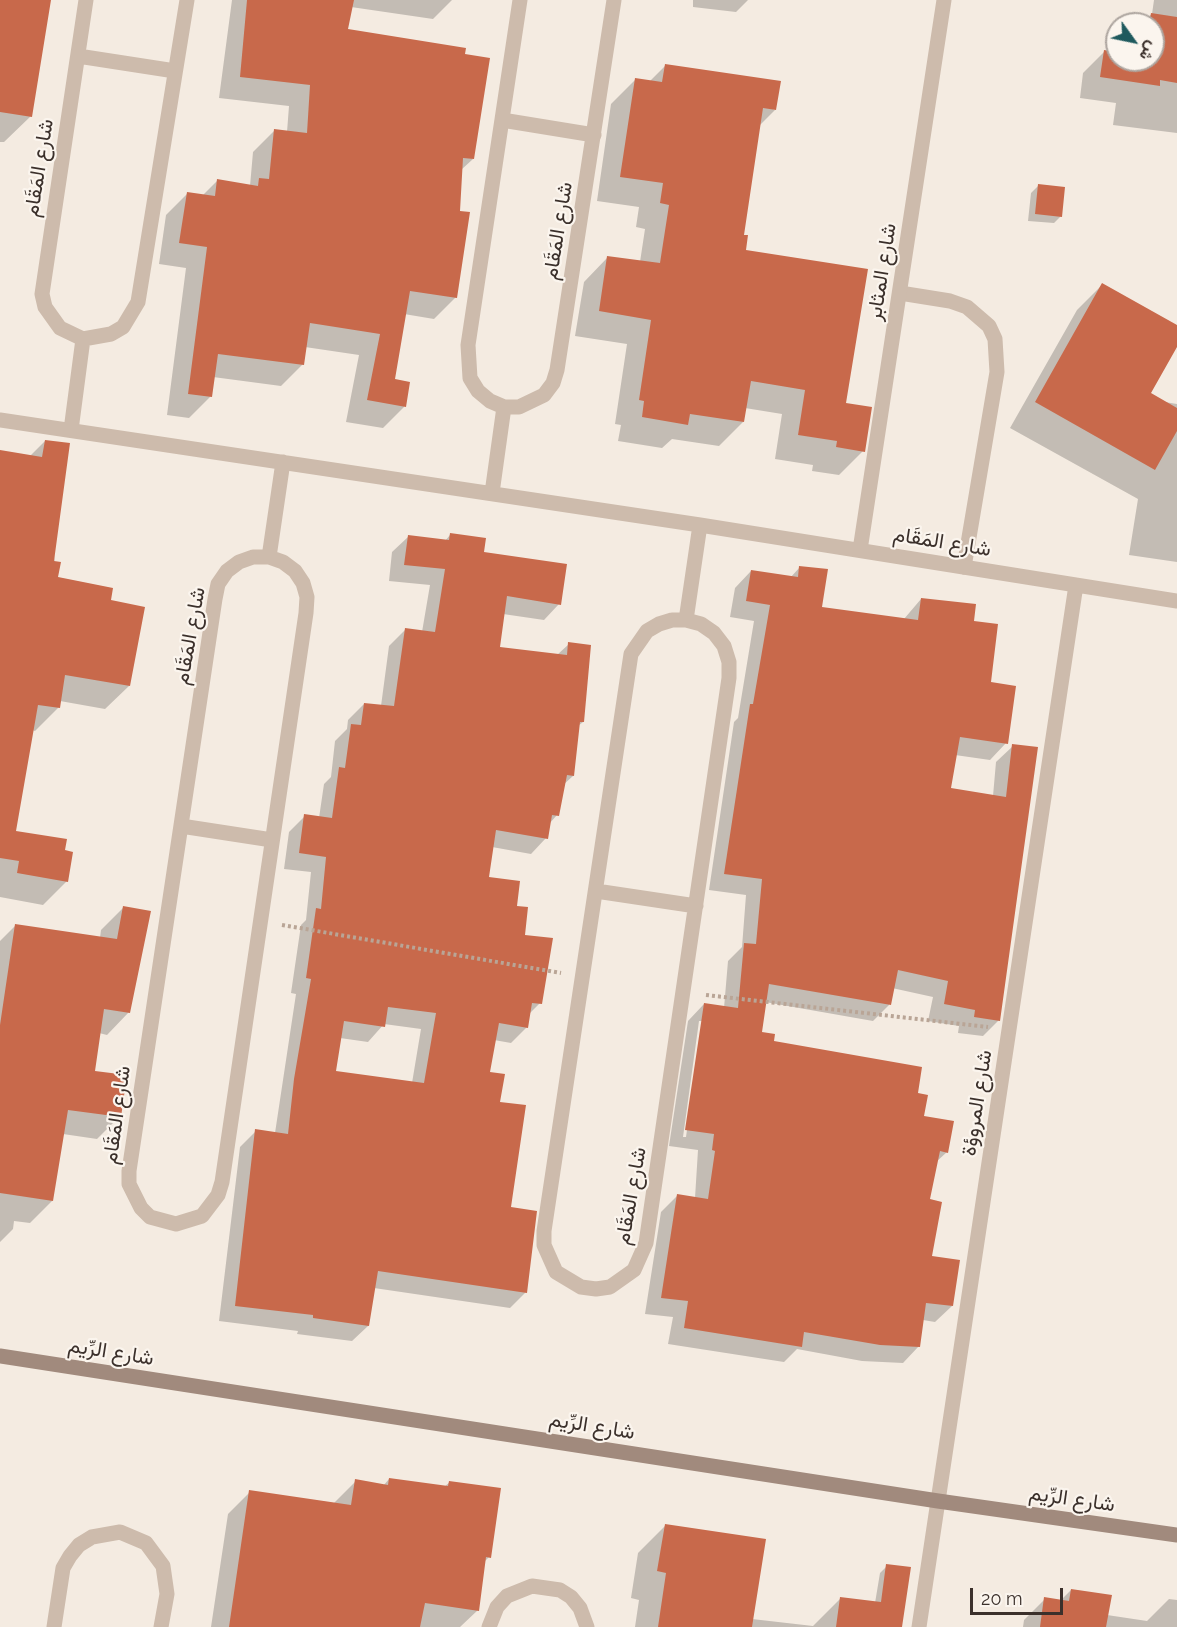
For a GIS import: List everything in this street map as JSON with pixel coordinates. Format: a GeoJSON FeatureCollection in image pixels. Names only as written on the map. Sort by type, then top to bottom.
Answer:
{"type":"FeatureCollection","features":[{"type":"Feature","properties":{"kind":"street","name":"شارع المَقَام"},"geometry":{"type":"LineString","coordinates":[[84,339],[60,328],[45,307],[42,294],[87,0]]}},
{"type":"Feature","properties":{"kind":"street"},"geometry":{"type":"LineString","coordinates":[[71,430],[84,339],[98,338],[123,327],[132,316],[138,302],[187,0]]}},
{"type":"Feature","properties":{"kind":"street"},"geometry":{"type":"LineString","coordinates":[[492,493],[504,407],[490,401],[478,391],[470,378],[468,345],[520,0]]}},
{"type":"Feature","properties":{"kind":"street","name":"شارع المَقَام"},"geometry":{"type":"LineString","coordinates":[[504,407],[519,407],[544,395],[553,384],[557,370],[614,0]]}},
{"type":"Feature","properties":{"kind":"street","name":"شارع المثابر"},"geometry":{"type":"LineString","coordinates":[[860,550],[944,0]]}},
{"type":"Feature","properties":{"kind":"street"},"geometry":{"type":"LineString","coordinates":[[78,56],[175,71]]}},
{"type":"Feature","properties":{"kind":"street"},"geometry":{"type":"LineString","coordinates":[[502,120],[594,135]]}},
{"type":"Feature","properties":{"kind":"street"},"geometry":{"type":"LineString","coordinates":[[900,293],[967,306],[988,326],[995,339],[996,372],[964,567]]}},
{"type":"Feature","properties":{"kind":"street","name":"شارع المَقَام"},"geometry":{"type":"LineString","coordinates":[[0,420],[492,493],[1177,601]]}},
{"type":"Feature","properties":{"kind":"street"},"geometry":{"type":"LineString","coordinates":[[269,556],[283,462]]}},
{"type":"Feature","properties":{"kind":"street"},"geometry":{"type":"LineString","coordinates":[[686,620],[700,525]]}},
{"type":"Feature","properties":{"kind":"street","name":"شارع المَقَام"},"geometry":{"type":"LineString","coordinates":[[269,556],[295,571],[303,583],[307,597],[273,840],[218,1195],[201,1216],[176,1224],[150,1217],[133,1197],[129,1184],[129,1171],[218,584],[227,571],[239,562],[254,557],[269,556]]}},
{"type":"Feature","properties":{"kind":"street","name":"شارع المروؤة"},"geometry":{"type":"LineString","coordinates":[[919,1627],[1076,585]]}},
{"type":"Feature","properties":{"kind":"street","name":"شارع المَقَام"},"geometry":{"type":"LineString","coordinates":[[686,620],[701,624],[714,633],[724,646],[729,662],[696,906],[642,1258],[634,1270],[610,1287],[596,1289],[581,1287],[556,1272],[546,1252],[544,1231],[632,654],[647,631],[658,624],[686,620]]}},
{"type":"Feature","properties":{"kind":"street"},"geometry":{"type":"LineString","coordinates":[[181,826],[273,840]]}},
{"type":"Feature","properties":{"kind":"street"},"geometry":{"type":"LineString","coordinates":[[596,891],[696,906]]}},
{"type":"Feature","properties":{"kind":"street","name":"شارع الرِّيم"},"geometry":{"type":"LineString","coordinates":[[0,1356],[938,1501],[1177,1535]]}},
{"type":"Feature","properties":{"kind":"street"},"geometry":{"type":"LineString","coordinates":[[54,1627],[63,1568],[70,1556],[79,1545],[92,1537],[120,1532],[146,1543],[164,1566],[167,1594],[161,1627]]}},
{"type":"Feature","properties":{"kind":"street"},"geometry":{"type":"LineString","coordinates":[[489,1627],[497,1606],[507,1596],[532,1586],[560,1590],[571,1597],[580,1608],[587,1627]]}},
{"type":"Feature","properties":{"kind":"path"},"geometry":{"type":"LineString","coordinates":[[260,922],[583,977]]}},
{"type":"Feature","properties":{"kind":"path"},"geometry":{"type":"LineString","coordinates":[[683,992],[1009,1030]]}},
{"type":"Feature","properties":{"kind":"building"},"geometry":{"type":"Polygon","coordinates":[[[0,0],[51,0],[32,117],[0,112],[0,0]]]}},
{"type":"Feature","properties":{"kind":"building"},"geometry":{"type":"Polygon","coordinates":[[[247,0],[354,0],[348,29],[466,48],[465,54],[490,58],[474,159],[463,158],[460,211],[470,212],[457,298],[410,291],[395,379],[410,382],[406,407],[367,400],[380,334],[310,323],[304,365],[218,354],[212,397],[188,394],[207,247],[179,243],[187,192],[215,196],[217,179],[258,186],[259,178],[269,179],[274,129],[307,133],[310,85],[240,77],[247,0]]]}},
{"type":"Feature","properties":{"kind":"building"},"geometry":{"type":"Polygon","coordinates":[[[1165,15],[1177,17],[1177,83],[1160,80],[1160,86],[1100,77],[1104,50],[1105,72],[1165,72],[1165,15]]]}},
{"type":"Feature","properties":{"kind":"building"},"geometry":{"type":"Polygon","coordinates":[[[665,64],[781,81],[776,110],[763,108],[744,235],[748,235],[746,250],[868,269],[846,403],[872,407],[865,452],[836,447],[837,441],[798,435],[805,390],[751,381],[744,422],[690,414],[688,425],[642,417],[644,401],[639,400],[651,320],[599,311],[607,256],[660,263],[669,205],[660,203],[663,183],[620,177],[635,78],[662,82],[665,64]]]}},
{"type":"Feature","properties":{"kind":"building"},"geometry":{"type":"Polygon","coordinates":[[[1038,184],[1065,187],[1062,217],[1035,214],[1038,184]]]}},
{"type":"Feature","properties":{"kind":"building"},"geometry":{"type":"Polygon","coordinates":[[[1102,283],[1177,325],[1177,347],[1151,393],[1177,408],[1177,431],[1155,470],[1035,402],[1102,283]]]}},
{"type":"Feature","properties":{"kind":"building"},"geometry":{"type":"Polygon","coordinates":[[[45,440],[70,443],[54,561],[61,562],[58,577],[113,588],[111,600],[145,607],[130,686],[65,675],[60,708],[38,705],[16,831],[67,839],[65,850],[73,852],[68,882],[17,873],[19,861],[0,858],[0,450],[42,457],[45,440]]]}},
{"type":"Feature","properties":{"kind":"building"},"geometry":{"type":"Polygon","coordinates":[[[450,533],[486,538],[484,552],[567,564],[561,605],[507,596],[500,647],[567,655],[568,642],[591,645],[584,722],[580,722],[574,776],[567,775],[559,816],[552,815],[548,839],[496,830],[489,877],[520,881],[517,906],[528,907],[525,935],[553,938],[542,1004],[532,1003],[528,1028],[499,1023],[490,1072],[505,1074],[500,1102],[526,1105],[511,1207],[537,1211],[527,1293],[378,1271],[369,1326],[313,1318],[313,1315],[235,1306],[255,1129],[288,1134],[294,1079],[311,979],[306,978],[316,908],[321,909],[326,857],[299,853],[304,814],[332,818],[339,767],[345,768],[351,724],[361,725],[364,703],[394,706],[405,628],[435,632],[445,569],[404,565],[408,535],[449,540],[450,533]],[[388,1007],[385,1027],[344,1021],[336,1071],[424,1083],[436,1013],[388,1007]]]}},
{"type":"Feature","properties":{"kind":"building"},"geometry":{"type":"Polygon","coordinates":[[[799,566],[828,569],[822,607],[918,620],[921,598],[976,604],[974,621],[998,624],[991,682],[1016,686],[1008,744],[960,737],[951,788],[1006,797],[1012,744],[1038,747],[1000,1021],[974,1017],[975,1010],[944,1004],[948,981],[898,970],[891,1005],[769,984],[762,1032],[775,1034],[774,1041],[922,1067],[918,1093],[928,1095],[924,1116],[954,1121],[948,1153],[940,1151],[930,1199],[942,1202],[932,1256],[960,1260],[953,1306],[926,1303],[920,1347],[880,1345],[804,1332],[802,1347],[684,1328],[688,1301],[661,1298],[677,1194],[708,1199],[715,1151],[712,1150],[714,1134],[685,1130],[704,1003],[738,1008],[744,943],[756,944],[762,879],[724,874],[750,704],[753,704],[770,605],[746,601],[751,570],[798,577],[799,566]]]}},
{"type":"Feature","properties":{"kind":"building"},"geometry":{"type":"Polygon","coordinates":[[[123,906],[151,911],[130,1013],[104,1009],[95,1071],[127,1075],[121,1117],[68,1110],[53,1201],[0,1193],[0,1025],[15,924],[117,939],[123,906]]]}},
{"type":"Feature","properties":{"kind":"building"},"geometry":{"type":"Polygon","coordinates":[[[389,1478],[448,1486],[449,1481],[501,1488],[491,1558],[486,1557],[479,1611],[425,1603],[420,1627],[229,1627],[249,1490],[351,1505],[355,1479],[388,1485],[389,1478]]]}},
{"type":"Feature","properties":{"kind":"building"},"geometry":{"type":"Polygon","coordinates":[[[665,1524],[766,1539],[752,1627],[658,1627],[666,1573],[657,1571],[665,1524]]]}},
{"type":"Feature","properties":{"kind":"building"},"geometry":{"type":"Polygon","coordinates":[[[886,1564],[911,1567],[902,1627],[836,1627],[840,1597],[881,1602],[886,1564]]]}},
{"type":"Feature","properties":{"kind":"building"},"geometry":{"type":"Polygon","coordinates":[[[1071,1589],[1112,1595],[1106,1627],[1040,1627],[1044,1597],[1069,1601],[1071,1589]]]}}]}
